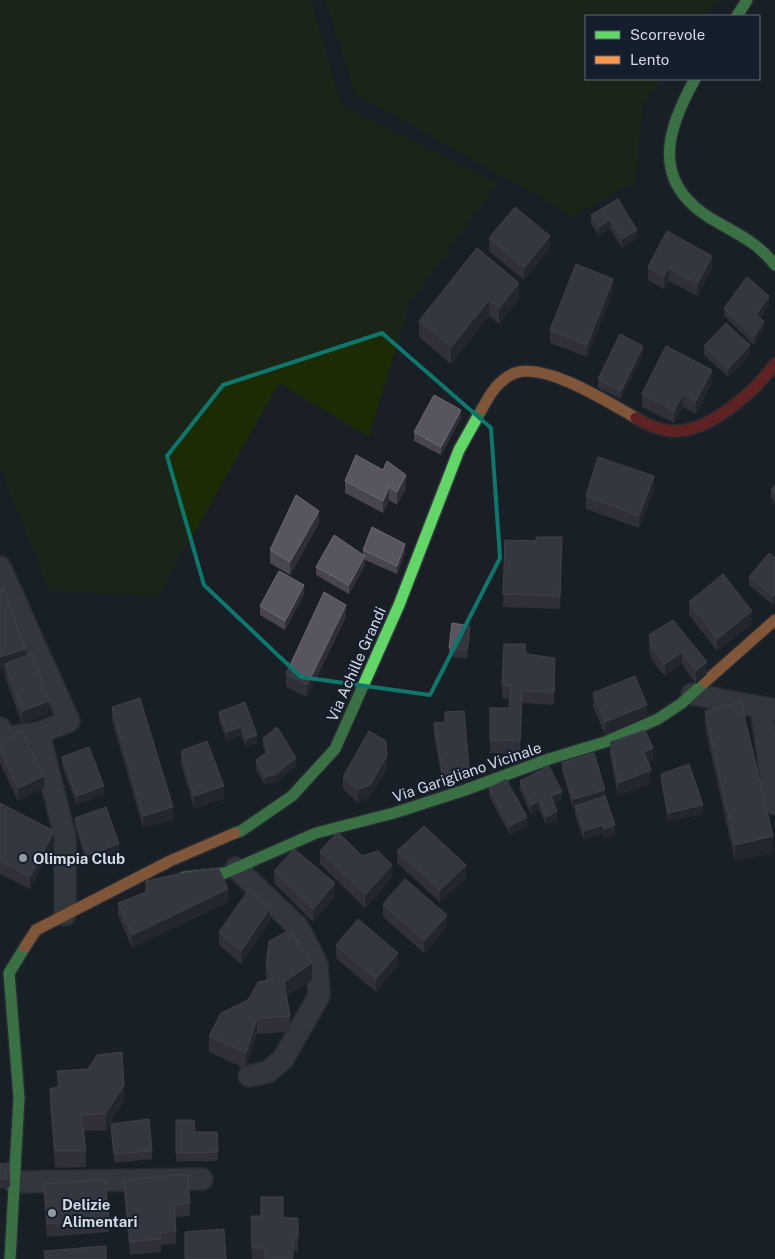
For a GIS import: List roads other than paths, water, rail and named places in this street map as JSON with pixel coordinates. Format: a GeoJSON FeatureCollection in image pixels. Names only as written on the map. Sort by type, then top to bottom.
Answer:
{"type":"FeatureCollection","features":[{"type":"Feature","properties":{"kind":"main road"},"geometry":{"type":"LineString","coordinates":[[738,15],[747,0]]}},
{"type":"Feature","properties":{"kind":"main road"},"geometry":{"type":"LineString","coordinates":[[694,80],[677,112],[670,139],[669,159],[673,180],[692,205],[704,214],[750,240],[765,252],[775,265]]}},
{"type":"Feature","properties":{"kind":"main road","name":"Via Achille Grandi"},"geometry":{"type":"LineString","coordinates":[[5,967],[36,930],[170,861],[242,831],[292,796],[335,749],[398,605],[459,450],[490,394],[502,380],[522,371],[538,372],[576,385],[652,428],[673,432],[699,426],[711,419],[758,384],[775,364]]}},
{"type":"Feature","properties":{"kind":"main road","name":"Via Garigliano Vicinale"},"geometry":{"type":"LineString","coordinates":[[137,878],[169,878],[225,873],[316,833],[394,813],[465,790],[549,759],[605,742],[658,719],[675,709],[775,620]]}},
{"type":"Feature","properties":{"kind":"main road"},"geometry":{"type":"LineString","coordinates":[[5,967],[19,1098],[14,1182],[6,1222],[10,1259]]}},
{"type":"Feature","properties":{"kind":"street"},"geometry":{"type":"LineString","coordinates":[[0,567],[69,721],[39,733],[1,735]]}},
{"type":"Feature","properties":{"kind":"street"},"geometry":{"type":"LineString","coordinates":[[692,694],[768,709],[775,804]]}},
{"type":"Feature","properties":{"kind":"street"},"geometry":{"type":"LineString","coordinates":[[39,733],[65,837],[65,915]]}},
{"type":"Feature","properties":{"kind":"street"},"geometry":{"type":"LineString","coordinates":[[236,868],[298,928],[317,964],[319,996],[283,1059],[268,1072],[249,1076]]}},
{"type":"Feature","properties":{"kind":"street"},"geometry":{"type":"LineString","coordinates":[[14,1182],[202,1179]]}},
{"type":"Feature","properties":{"kind":"place","name":"Olimpia Club"},"geometry":{"type":"Point","coordinates":[23,858]}},
{"type":"Feature","properties":{"kind":"place","name":"Delizie Alimentari"},"geometry":{"type":"Point","coordinates":[52,1213]}}]}
